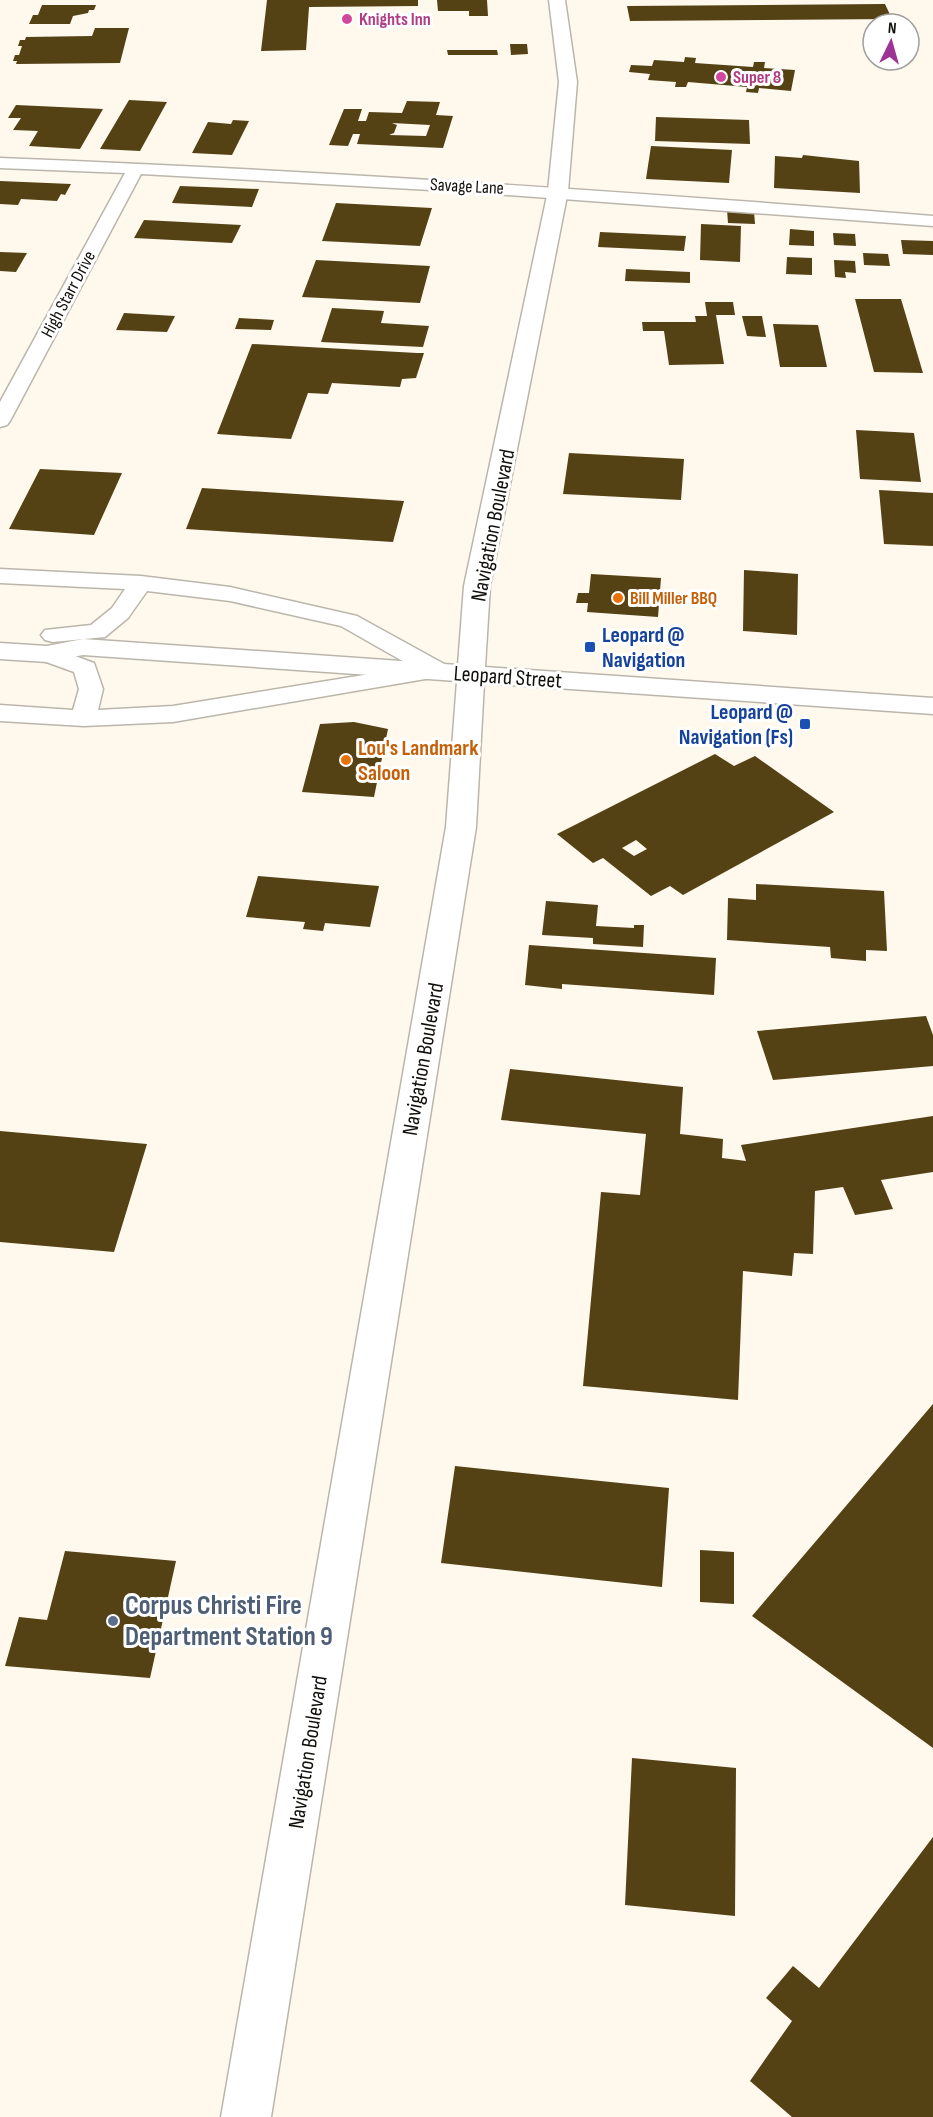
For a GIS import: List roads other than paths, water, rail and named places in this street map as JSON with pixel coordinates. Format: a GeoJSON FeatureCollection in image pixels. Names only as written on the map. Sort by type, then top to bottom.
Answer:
{"type":"FeatureCollection","features":[{"type":"Feature","properties":{"kind":"main road","name":"Navigation Boulevard"},"geometry":{"type":"LineString","coordinates":[[246,2117],[461,827],[455,672],[480,570],[518,394],[558,191],[568,81],[557,0]]}},
{"type":"Feature","properties":{"kind":"main road","name":"Leopard Street"},"geometry":{"type":"LineString","coordinates":[[0,632],[50,645]]}},
{"type":"Feature","properties":{"kind":"main road","name":"Leopard Street"},"geometry":{"type":"LineString","coordinates":[[0,651],[50,645],[933,706]]}},
{"type":"Feature","properties":{"kind":"street","name":"Savage Lane"},"geometry":{"type":"LineString","coordinates":[[0,163],[136,168],[558,191],[933,221]]}},
{"type":"Feature","properties":{"kind":"street","name":"High Starr Drive"},"geometry":{"type":"LineString","coordinates":[[0,421],[136,168]]}},
{"type":"Feature","properties":{"kind":"street"},"geometry":{"type":"LineString","coordinates":[[0,576],[141,583],[230,594],[349,621],[455,672]]}},
{"type":"Feature","properties":{"kind":"street"},"geometry":{"type":"LineString","coordinates":[[50,645],[97,632],[120,613],[141,583]]}},
{"type":"Feature","properties":{"kind":"street"},"geometry":{"type":"LineString","coordinates":[[50,645],[85,668],[91,689],[84,718]]}},
{"type":"Feature","properties":{"kind":"street"},"geometry":{"type":"LineString","coordinates":[[0,713],[84,718],[173,714],[455,672]]}},
{"type":"Feature","properties":{"kind":"place","name":"Knights Inn"},"geometry":{"type":"Point","coordinates":[347,19]}},
{"type":"Feature","properties":{"kind":"place","name":"Super 8"},"geometry":{"type":"Point","coordinates":[721,77]}},
{"type":"Feature","properties":{"kind":"place","name":"Bill Miller BBQ"},"geometry":{"type":"Point","coordinates":[618,598]}},
{"type":"Feature","properties":{"kind":"place","name":"Leopard @ Navigation"},"geometry":{"type":"Point","coordinates":[590,647]}},
{"type":"Feature","properties":{"kind":"place","name":"Leopard @ Navigation (Fs)"},"geometry":{"type":"Point","coordinates":[805,724]}},
{"type":"Feature","properties":{"kind":"place","name":"Lou's Landmark Saloon"},"geometry":{"type":"Point","coordinates":[346,760]}},
{"type":"Feature","properties":{"kind":"place","name":"Corpus Christi Fire Department Station 9"},"geometry":{"type":"Point","coordinates":[113,1621]}}]}
